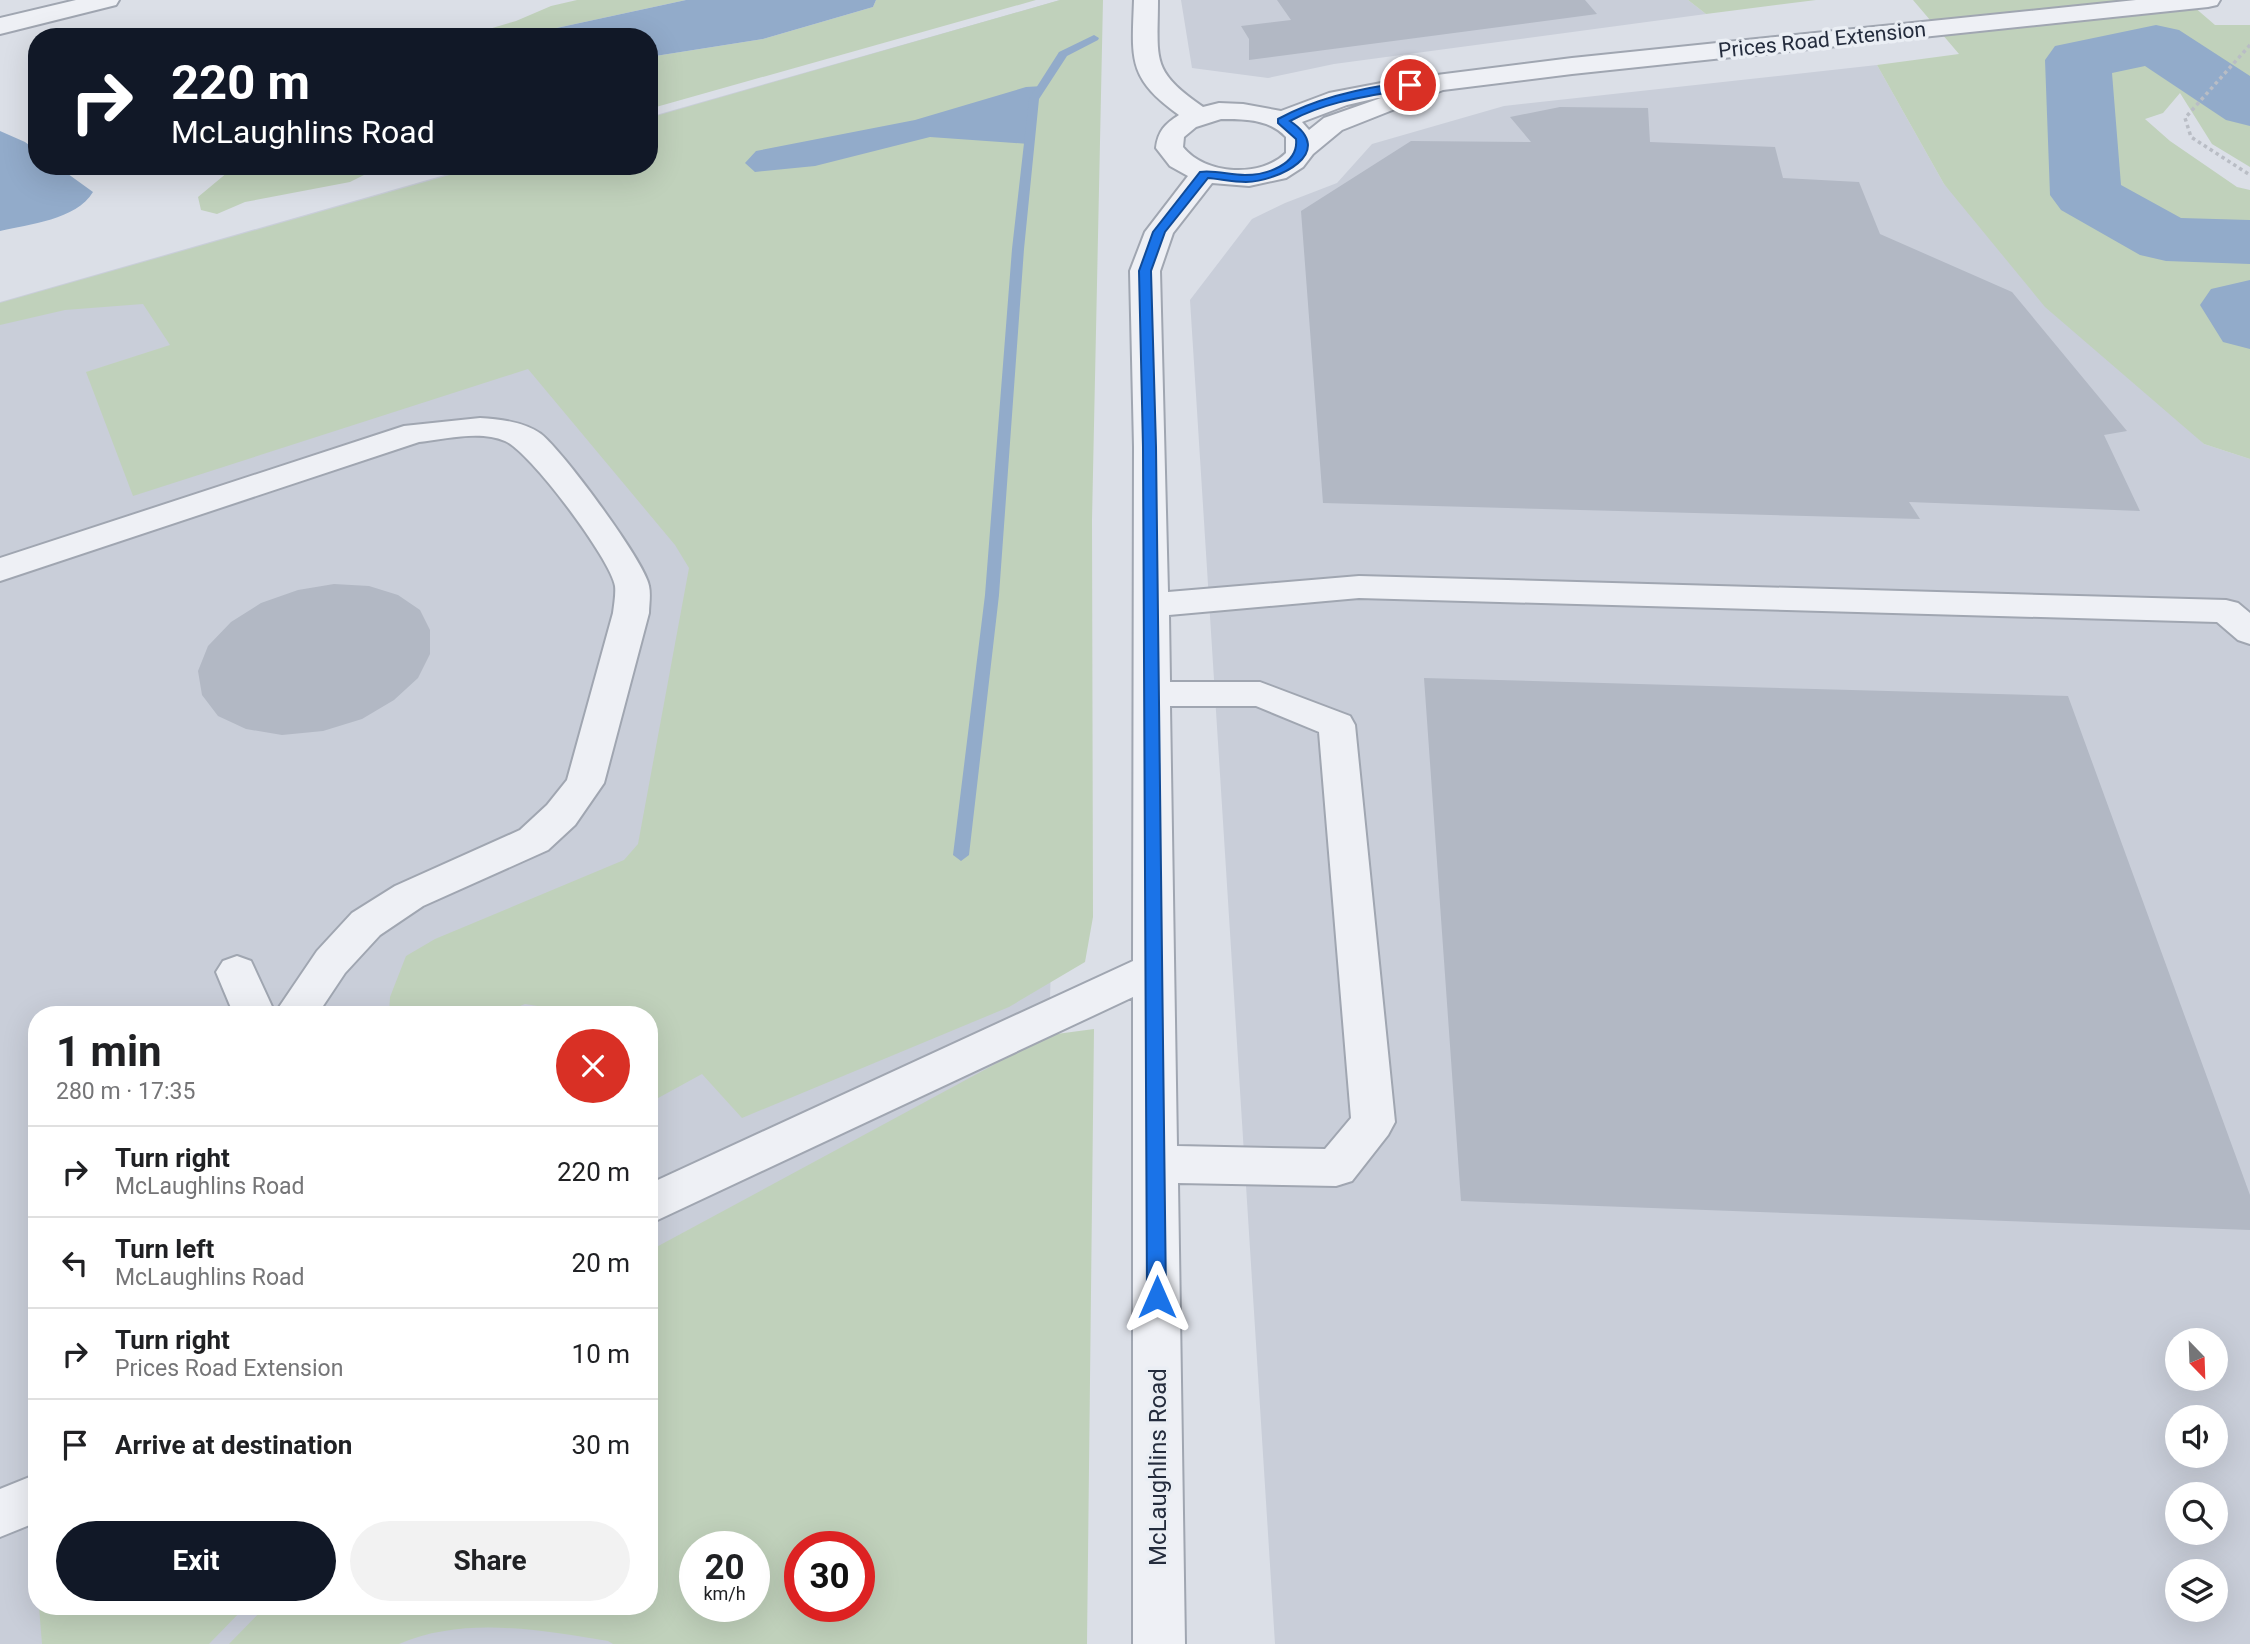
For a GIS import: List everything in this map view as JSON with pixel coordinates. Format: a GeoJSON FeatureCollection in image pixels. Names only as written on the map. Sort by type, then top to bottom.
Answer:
{"type":"FeatureCollection","features":[{"type":"Feature","properties":{"kind":"street"},"geometry":{"type":"LineString","coordinates":[[0,26],[107,0]]}},
{"type":"Feature","properties":{"kind":"street"},"geometry":{"type":"LineString","coordinates":[[1146,0],[1146,68],[1156,85],[1198,116]]}},
{"type":"Feature","properties":{"kind":"street","name":"Prices Road Extension"},"geometry":{"type":"LineString","coordinates":[[1282,121],[1308,107],[1383,88],[2208,0]]}},
{"type":"Feature","properties":{"kind":"street","name":"Prices Road Extension"},"geometry":{"type":"LineString","coordinates":[[1303,149],[1333,124],[1437,83]]}},
{"type":"Feature","properties":{"kind":"street"},"geometry":{"type":"LineString","coordinates":[[1241,111],[1282,121],[1295,129],[1302,139],[1303,149],[1297,160],[1285,169],[1268,175],[1247,179],[1205,174],[1186,167],[1173,157],[1168,145],[1171,134],[1182,124],[1198,116],[1241,111]]}},
{"type":"Feature","properties":{"kind":"street","name":"McLaughlins Road"},"geometry":{"type":"LineString","coordinates":[[1159,1644],[1152,694],[1145,271],[1159,232],[1205,174]]}},
{"type":"Feature","properties":{"kind":"street"},"geometry":{"type":"LineString","coordinates":[[0,570],[415,433],[486,428],[519,434],[540,448],[622,564],[632,585],[631,613],[585,783],[561,815],[534,840],[409,896],[366,924],[331,962],[301,1006]]}},
{"type":"Feature","properties":{"kind":"street"},"geometry":{"type":"LineString","coordinates":[[1151,606],[1359,587],[2226,611],[2250,632]]}},
{"type":"Feature","properties":{"kind":"street"},"geometry":{"type":"LineString","coordinates":[[1152,694],[1260,694],[1337,725],[1373,1122],[1336,1168],[1156,1164]]}},
{"type":"Feature","properties":{"kind":"street"},"geometry":{"type":"LineString","coordinates":[[658,1201],[1154,969]]}},
{"type":"Feature","properties":{"kind":"street"},"geometry":{"type":"LineString","coordinates":[[237,972],[252,1006]]}},
{"type":"Feature","properties":{"kind":"street"},"geometry":{"type":"LineString","coordinates":[[0,1514],[28,1501]]}},
{"type":"Feature","properties":{"kind":"path"},"geometry":{"type":"LineString","coordinates":[[2250,45],[2185,118],[2191,137],[2250,175]]}},
{"type":"Feature","properties":{"kind":"shaded area"},"geometry":{"type":"Polygon","coordinates":[[[1060,0],[1078,0],[1049,1035],[1040,1644],[0,1644],[0,302],[444,175],[658,175],[658,114],[1060,0]]]}},
{"type":"Feature","properties":{"kind":"shaded area"},"geometry":{"type":"Polygon","coordinates":[[[1181,0],[1688,0],[1706,14],[1334,64],[1268,78],[1192,68],[1181,0]]]}},
{"type":"Feature","properties":{"kind":"shaded area"},"geometry":{"type":"Polygon","coordinates":[[[1877,65],[1944,184],[2204,444],[2250,459],[2250,1644],[1275,1644],[1190,300],[1252,219],[1337,183],[1372,144],[1504,106],[1877,65]]]}},
{"type":"Feature","properties":{"kind":"green space"},"geometry":{"type":"Polygon","coordinates":[[[577,0],[686,0],[557,28],[492,28],[551,6],[577,0]]]}},
{"type":"Feature","properties":{"kind":"green space"},"geometry":{"type":"Polygon","coordinates":[[[876,0],[1036,0],[658,106],[658,56],[763,39],[873,7],[876,0]]]}},
{"type":"Feature","properties":{"kind":"green space"},"geometry":{"type":"Polygon","coordinates":[[[1060,0],[1103,0],[1092,520],[1093,917],[1085,962],[1009,1007],[742,1118],[702,1074],[658,1098],[658,1006],[390,1006],[390,997],[406,956],[435,939],[624,860],[638,844],[689,568],[675,545],[528,369],[133,496],[86,372],[170,345],[143,304],[65,310],[0,325],[0,303],[449,175],[658,175],[658,115],[1060,0]]]}},
{"type":"Feature","properties":{"kind":"green space"},"geometry":{"type":"Polygon","coordinates":[[[1688,0],[1816,0],[1706,14],[1688,0]]]}},
{"type":"Feature","properties":{"kind":"green space"},"geometry":{"type":"Polygon","coordinates":[[[1913,0],[2186,0],[2215,25],[2250,25],[2250,167],[2212,144],[2180,93],[2163,113],[2145,119],[2170,141],[2237,187],[2250,190],[2250,459],[2204,444],[2045,307],[1944,184],[1877,65],[1959,54],[1913,0]]]}},
{"type":"Feature","properties":{"kind":"green space"},"geometry":{"type":"Polygon","coordinates":[[[224,175],[364,175],[350,182],[245,202],[217,214],[201,210],[198,197],[224,175]]]}},
{"type":"Feature","properties":{"kind":"green space"},"geometry":{"type":"Polygon","coordinates":[[[1094,1029],[1087,1644],[613,1644],[556,1633],[476,1628],[424,1635],[399,1644],[229,1644],[257,1615],[658,1615],[658,1246],[1049,1035],[1094,1029]]]}},
{"type":"Feature","properties":{"kind":"green space"},"geometry":{"type":"Polygon","coordinates":[[[40,1615],[237,1615],[209,1644],[42,1644],[40,1615]]]}},
{"type":"Feature","properties":{"kind":"water"},"geometry":{"type":"Polygon","coordinates":[[[686,0],[876,0],[873,7],[763,39],[658,56],[658,28],[557,28],[686,0]]]}},
{"type":"Feature","properties":{"kind":"water"},"geometry":{"type":"Polygon","coordinates":[[[1043,86],[1034,99],[1029,144],[930,137],[815,166],[755,172],[745,163],[756,151],[915,120],[1026,87],[1043,86]]]}},
{"type":"Feature","properties":{"kind":"water"},"geometry":{"type":"Polygon","coordinates":[[[0,131],[28,144],[28,175],[69,175],[93,192],[75,209],[64,215],[0,231],[0,131]]]}},
{"type":"Feature","properties":{"kind":"building"},"geometry":{"type":"Polygon","coordinates":[[[1277,0],[1585,0],[1597,14],[1249,60],[1249,39],[1241,26],[1291,20],[1277,0]]]}},
{"type":"Feature","properties":{"kind":"building"},"geometry":{"type":"Polygon","coordinates":[[[1560,107],[1648,108],[1650,142],[1775,147],[1783,178],[1859,182],[1880,234],[2012,292],[2127,431],[2104,435],[2140,511],[1909,502],[1920,519],[1323,503],[1301,211],[1411,141],[1531,142],[1510,117],[1560,107]]]}},
{"type":"Feature","properties":{"kind":"building"},"geometry":{"type":"Polygon","coordinates":[[[334,584],[369,586],[398,595],[420,610],[430,630],[430,654],[418,678],[394,700],[362,719],[323,731],[282,735],[246,729],[218,716],[202,695],[198,671],[208,646],[231,622],[261,603],[298,590],[334,584]]]}},
{"type":"Feature","properties":{"kind":"building"},"geometry":{"type":"Polygon","coordinates":[[[1424,678],[2068,696],[2250,1195],[2250,1230],[1461,1201],[1424,678]]]}},
{"type":"Feature","properties":{"kind":"waterway"},"geometry":{"type":"LineString","coordinates":[[961,855],[992,595],[1018,249],[1034,99],[1063,54],[1094,38]]}},
{"type":"Feature","properties":{"kind":"waterway"},"geometry":{"type":"LineString","coordinates":[[2250,106],[2156,44],[2078,60],[2086,195],[2166,239],[2250,242]]}},
{"type":"Feature","properties":{"kind":"waterway"},"geometry":{"type":"LineString","coordinates":[[2250,303],[2238,305],[2250,326]]}},
{"type":"Feature","properties":{"kind":"route"},"geometry":{"type":"LineString","coordinates":[[1157,1297],[1150,447],[1145,271],[1159,232],[1172,212],[1205,174],[1247,179],[1285,169],[1297,160],[1303,149],[1302,139],[1295,129],[1282,121],[1308,107],[1383,88],[1410,85]]}}]}
